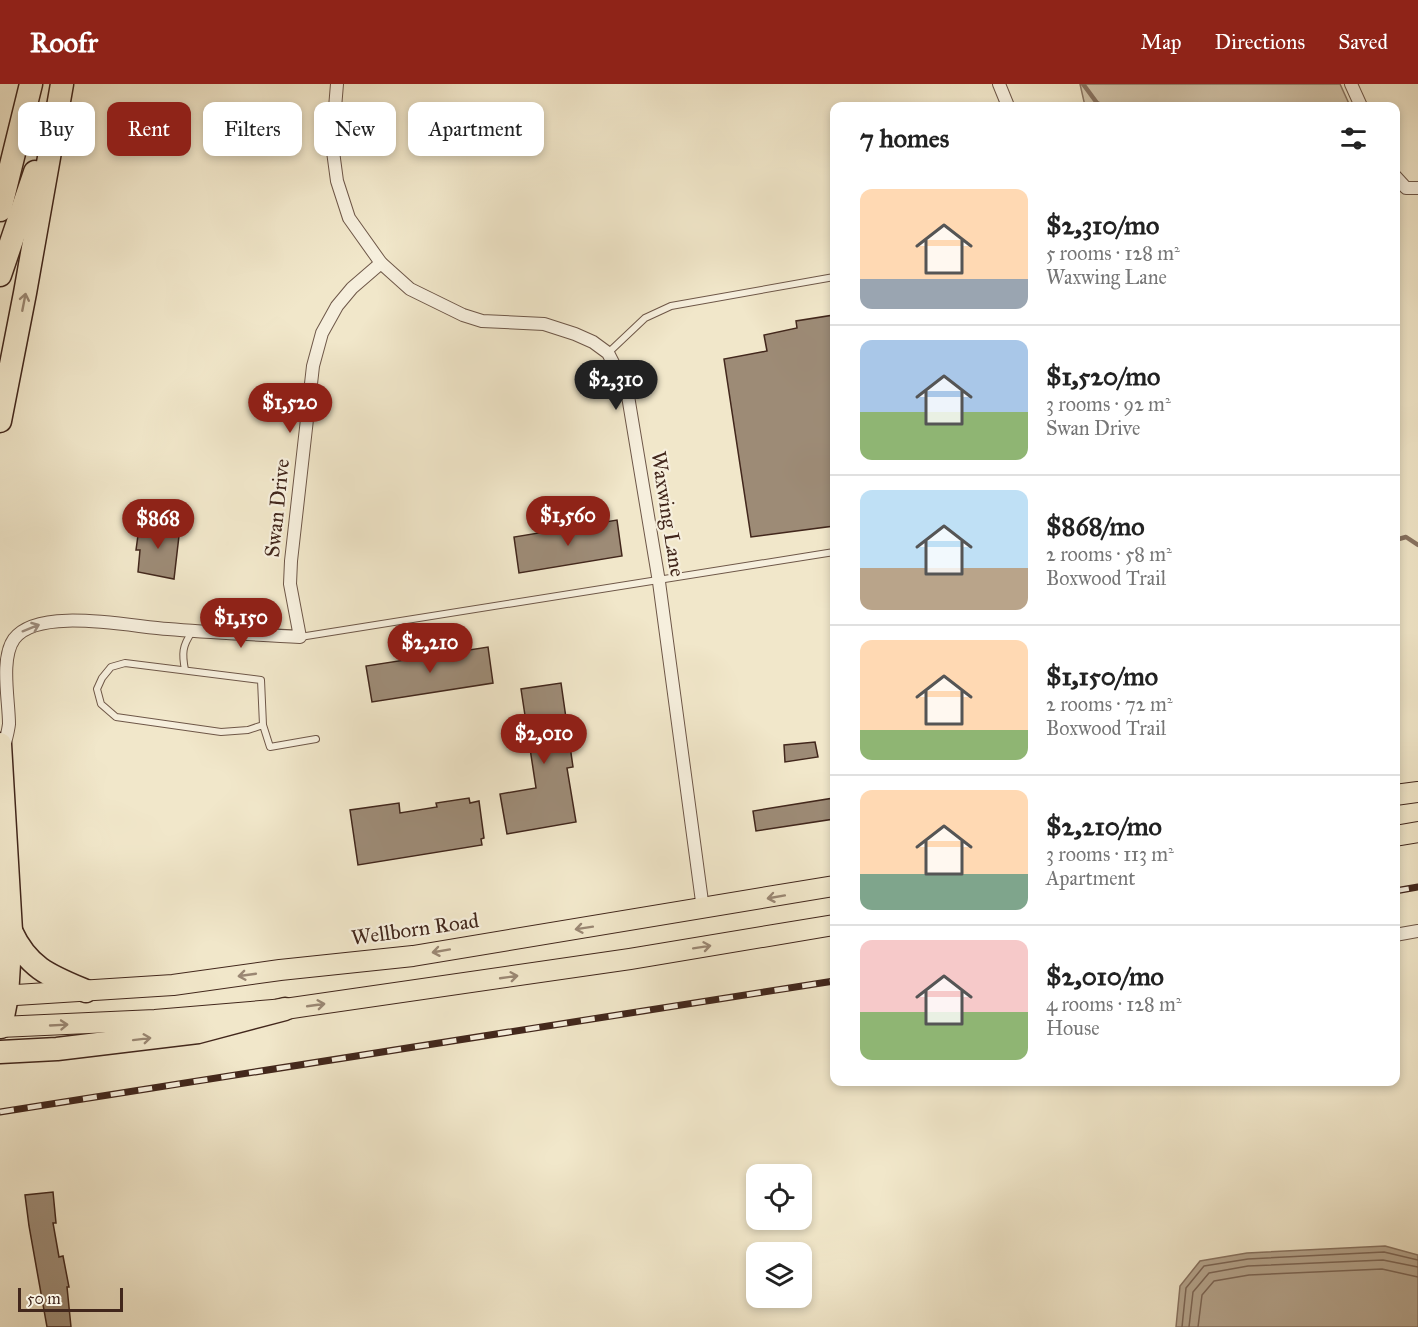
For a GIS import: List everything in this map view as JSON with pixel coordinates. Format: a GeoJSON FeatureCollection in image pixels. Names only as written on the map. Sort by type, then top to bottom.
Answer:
{"type":"FeatureCollection","features":[{"type":"Feature","properties":{"kind":"highway"},"geometry":{"type":"LineString","coordinates":[[0,210],[31,84]]}},
{"type":"Feature","properties":{"kind":"highway"},"geometry":{"type":"LineString","coordinates":[[0,275],[35,172],[60,84]]}},
{"type":"Feature","properties":{"kind":"highway"},"geometry":{"type":"LineString","coordinates":[[0,421],[25,293],[60,84]]}},
{"type":"Feature","properties":{"kind":"highway"},"geometry":{"type":"LineString","coordinates":[[0,1027],[11,931],[1,751]]}},
{"type":"Feature","properties":{"kind":"highway"},"geometry":{"type":"LineString","coordinates":[[11,931],[20,950],[34,965],[52,977],[86,991]]}},
{"type":"Feature","properties":{"kind":"highway"},"geometry":{"type":"LineString","coordinates":[[0,1052],[57,1049],[198,1032],[285,1010]]}},
{"type":"Feature","properties":{"kind":"main road"},"geometry":{"type":"LineString","coordinates":[[1400,794],[1418,792]]}},
{"type":"Feature","properties":{"kind":"main road"},"geometry":{"type":"LineString","coordinates":[[1400,835],[1418,832]]}},
{"type":"Feature","properties":{"kind":"main road","name":"Wellborn Road"},"geometry":{"type":"LineString","coordinates":[[4,996],[173,986],[280,970],[413,956],[830,887]]}},
{"type":"Feature","properties":{"kind":"main road"},"geometry":{"type":"LineString","coordinates":[[0,1027],[155,1020],[285,1010],[630,959],[830,926]]}},
{"type":"Feature","properties":{"kind":"street"},"geometry":{"type":"LineString","coordinates":[[337,84],[332,144],[338,181],[349,218],[381,263],[410,289],[463,315],[483,321],[544,324],[576,334],[608,353]]}},
{"type":"Feature","properties":{"kind":"street"},"geometry":{"type":"LineString","coordinates":[[999,84],[1006,102]]}},
{"type":"Feature","properties":{"kind":"street"},"geometry":{"type":"LineString","coordinates":[[1351,84],[1359,102]]}},
{"type":"Feature","properties":{"kind":"street","name":"Swan Drive"},"geometry":{"type":"LineString","coordinates":[[300,637],[290,584],[291,561],[313,366],[322,333],[337,306],[352,288],[381,263]]}},
{"type":"Feature","properties":{"kind":"street","name":"Waxwing Lane"},"geometry":{"type":"LineString","coordinates":[[608,353],[627,390],[659,582],[704,909]]}},
{"type":"Feature","properties":{"kind":"street"},"geometry":{"type":"LineString","coordinates":[[1,751],[9,726],[6,661],[8,649],[14,638],[25,628],[43,623],[108,622],[300,637]]}},
{"type":"Feature","properties":{"kind":"street"},"geometry":{"type":"LineString","coordinates":[[1400,934],[1418,931]]}},
{"type":"Feature","properties":{"kind":"lane"},"geometry":{"type":"LineString","coordinates":[[608,353],[645,318],[671,306],[830,279]]}},
{"type":"Feature","properties":{"kind":"lane"},"geometry":{"type":"LineString","coordinates":[[300,637],[659,582],[830,553]]}},
{"type":"Feature","properties":{"kind":"lane"},"geometry":{"type":"LineString","coordinates":[[184,670],[182,654],[188,630]]}},
{"type":"Feature","properties":{"kind":"lane"},"geometry":{"type":"LineString","coordinates":[[264,725],[248,730],[221,732],[116,717],[101,704],[98,689],[102,678],[111,668],[125,663],[261,680],[264,725],[270,747],[316,739]]}},
{"type":"Feature","properties":{"kind":"shaded area"},"geometry":{"type":"Polygon","coordinates":[[[1080,84],[1340,84],[1348,102],[1084,102],[1080,84]]]}},
{"type":"Feature","properties":{"kind":"water"},"geometry":{"type":"Polygon","coordinates":[[[1385,1246],[1418,1255],[1418,1327],[1176,1327],[1180,1286],[1200,1261],[1247,1253],[1385,1246]]]}},
{"type":"Feature","properties":{"kind":"building"},"geometry":{"type":"Polygon","coordinates":[[[830,316],[830,527],[751,537],[724,359],[767,351],[764,335],[797,328],[796,321],[830,316]]]}},
{"type":"Feature","properties":{"kind":"building"},"geometry":{"type":"Polygon","coordinates":[[[617,520],[622,556],[519,573],[514,537],[617,520]]]}},
{"type":"Feature","properties":{"kind":"building"},"geometry":{"type":"Polygon","coordinates":[[[147,524],[180,527],[174,579],[138,572],[140,550],[136,550],[139,528],[146,528],[147,524]]]}},
{"type":"Feature","properties":{"kind":"building"},"geometry":{"type":"Polygon","coordinates":[[[488,647],[493,683],[372,702],[366,666],[488,647]]]}},
{"type":"Feature","properties":{"kind":"building"},"geometry":{"type":"Polygon","coordinates":[[[561,683],[573,767],[567,768],[576,822],[507,834],[500,794],[536,788],[521,689],[561,683]]]}},
{"type":"Feature","properties":{"kind":"building"},"geometry":{"type":"Polygon","coordinates":[[[815,742],[818,757],[785,762],[784,745],[815,742]]]}},
{"type":"Feature","properties":{"kind":"building"},"geometry":{"type":"Polygon","coordinates":[[[469,798],[470,803],[479,801],[484,838],[481,839],[482,845],[358,865],[350,810],[399,803],[400,813],[437,807],[436,803],[469,798]]]}},
{"type":"Feature","properties":{"kind":"building"},"geometry":{"type":"Polygon","coordinates":[[[830,799],[830,820],[756,831],[753,811],[830,799]]]}},
{"type":"Feature","properties":{"kind":"building"},"geometry":{"type":"Polygon","coordinates":[[[53,1192],[56,1223],[53,1223],[59,1257],[63,1256],[69,1287],[67,1287],[71,1327],[47,1327],[29,1226],[25,1195],[53,1192]]]}},
{"type":"Feature","properties":{"kind":"waterway"},"geometry":{"type":"LineString","coordinates":[[1083,84],[1096,102]]}},
{"type":"Feature","properties":{"kind":"waterway"},"geometry":{"type":"LineString","coordinates":[[1400,539],[1406,537],[1418,545]]}},
{"type":"Feature","properties":{"kind":"railway"},"geometry":{"type":"LineString","coordinates":[[1400,890],[1418,887]]}},
{"type":"Feature","properties":{"kind":"railway"},"geometry":{"type":"LineString","coordinates":[[0,1112],[830,982]]}}]}
